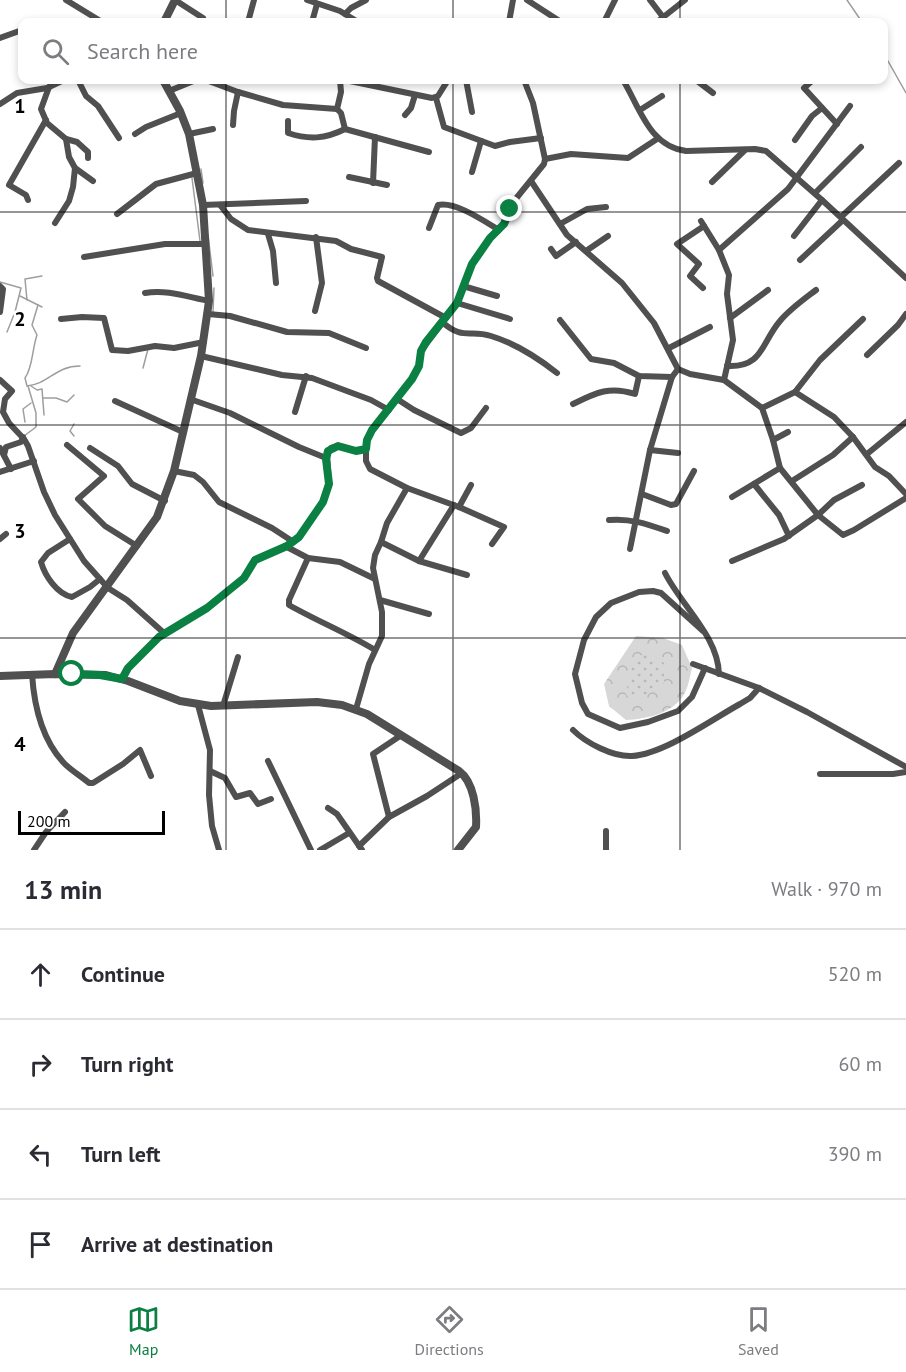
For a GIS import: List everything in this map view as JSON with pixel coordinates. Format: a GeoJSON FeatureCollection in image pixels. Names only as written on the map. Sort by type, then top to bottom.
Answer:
{"type":"FeatureCollection","features":[{"type":"Feature","properties":{"kind":"street"},"geometry":{"type":"LineString","coordinates":[[66,0],[95,18]]}},
{"type":"Feature","properties":{"kind":"street"},"geometry":{"type":"LineString","coordinates":[[166,18],[175,0],[203,18]]}},
{"type":"Feature","properties":{"kind":"street"},"geometry":{"type":"LineString","coordinates":[[249,18],[254,0]]}},
{"type":"Feature","properties":{"kind":"street"},"geometry":{"type":"LineString","coordinates":[[307,0],[352,18]]}},
{"type":"Feature","properties":{"kind":"street"},"geometry":{"type":"LineString","coordinates":[[345,14],[366,0]]}},
{"type":"Feature","properties":{"kind":"street"},"geometry":{"type":"LineString","coordinates":[[510,18],[513,0]]}},
{"type":"Feature","properties":{"kind":"street"},"geometry":{"type":"LineString","coordinates":[[527,0],[555,18]]}},
{"type":"Feature","properties":{"kind":"street"},"geometry":{"type":"LineString","coordinates":[[605,18],[615,0]]}},
{"type":"Feature","properties":{"kind":"street"},"geometry":{"type":"LineString","coordinates":[[650,0],[663,17],[685,0]]}},
{"type":"Feature","properties":{"kind":"street"},"geometry":{"type":"LineString","coordinates":[[313,18],[317,4]]}},
{"type":"Feature","properties":{"kind":"street"},"geometry":{"type":"LineString","coordinates":[[0,38],[18,31]]}},
{"type":"Feature","properties":{"kind":"street"},"geometry":{"type":"LineString","coordinates":[[0,104],[17,93],[55,84]]}},
{"type":"Feature","properties":{"kind":"street"},"geometry":{"type":"LineString","coordinates":[[80,84],[86,96],[98,106],[119,138]]}},
{"type":"Feature","properties":{"kind":"street"},"geometry":{"type":"LineString","coordinates":[[55,674],[74,633],[157,517],[165,501],[204,342],[209,301],[203,205],[189,134],[181,113],[165,84]]}},
{"type":"Feature","properties":{"kind":"street"},"geometry":{"type":"LineString","coordinates":[[169,91],[186,84]]}},
{"type":"Feature","properties":{"kind":"street"},"geometry":{"type":"LineString","coordinates":[[217,84],[292,107],[337,109],[341,113],[345,129]]}},
{"type":"Feature","properties":{"kind":"street"},"geometry":{"type":"LineString","coordinates":[[337,109],[342,84]]}},
{"type":"Feature","properties":{"kind":"street"},"geometry":{"type":"LineString","coordinates":[[361,84],[436,98]]}},
{"type":"Feature","properties":{"kind":"street"},"geometry":{"type":"LineString","coordinates":[[445,84],[436,98],[444,127],[495,146],[541,138]]}},
{"type":"Feature","properties":{"kind":"street"},"geometry":{"type":"LineString","coordinates":[[467,84],[472,112]]}},
{"type":"Feature","properties":{"kind":"street"},"geometry":{"type":"LineString","coordinates":[[492,544],[504,527],[457,506],[407,488],[368,467],[366,449],[372,430],[416,372],[421,351],[426,342],[457,303],[472,264],[490,238],[504,224],[514,201],[544,164],[545,159],[533,103],[526,84]]}},
{"type":"Feature","properties":{"kind":"street"},"geometry":{"type":"LineString","coordinates":[[625,84],[649,130],[657,139],[675,149],[686,151],[746,149],[766,151],[906,278]]}},
{"type":"Feature","properties":{"kind":"street"},"geometry":{"type":"LineString","coordinates":[[701,84],[713,93]]}},
{"type":"Feature","properties":{"kind":"street"},"geometry":{"type":"LineString","coordinates":[[808,84],[804,88],[837,124]]}},
{"type":"Feature","properties":{"kind":"street"},"geometry":{"type":"LineString","coordinates":[[49,87],[41,109],[46,120],[51,128],[66,139],[77,142],[88,152],[88,158]]}},
{"type":"Feature","properties":{"kind":"street"},"geometry":{"type":"LineString","coordinates":[[233,125],[238,92]]}},
{"type":"Feature","properties":{"kind":"street"},"geometry":{"type":"LineString","coordinates":[[405,115],[411,108],[415,95]]}},
{"type":"Feature","properties":{"kind":"street"},"geometry":{"type":"LineString","coordinates":[[640,110],[662,96]]}},
{"type":"Feature","properties":{"kind":"street"},"geometry":{"type":"LineString","coordinates":[[720,250],[797,178],[850,106]]}},
{"type":"Feature","properties":{"kind":"street"},"geometry":{"type":"LineString","coordinates":[[795,140],[812,116],[822,108]]}},
{"type":"Feature","properties":{"kind":"street"},"geometry":{"type":"LineString","coordinates":[[135,134],[181,113]]}},
{"type":"Feature","properties":{"kind":"street"},"geometry":{"type":"LineString","coordinates":[[28,200],[26,195],[9,185],[46,120]]}},
{"type":"Feature","properties":{"kind":"street"},"geometry":{"type":"LineString","coordinates":[[288,121],[288,133],[310,138],[325,138],[345,129],[429,152]]}},
{"type":"Feature","properties":{"kind":"street"},"geometry":{"type":"LineString","coordinates":[[189,134],[213,129]]}},
{"type":"Feature","properties":{"kind":"street"},"geometry":{"type":"LineString","coordinates":[[373,183],[375,137]]}},
{"type":"Feature","properties":{"kind":"street"},"geometry":{"type":"LineString","coordinates":[[66,139],[69,157],[75,168],[93,181]]}},
{"type":"Feature","properties":{"kind":"street"},"geometry":{"type":"LineString","coordinates":[[545,159],[571,154],[628,159],[657,139]]}},
{"type":"Feature","properties":{"kind":"street"},"geometry":{"type":"LineString","coordinates":[[472,172],[481,141]]}},
{"type":"Feature","properties":{"kind":"street"},"geometry":{"type":"LineString","coordinates":[[814,193],[861,147]]}},
{"type":"Feature","properties":{"kind":"street"},"geometry":{"type":"LineString","coordinates":[[712,182],[746,149]]}},
{"type":"Feature","properties":{"kind":"street"},"geometry":{"type":"LineString","coordinates":[[800,260],[899,164]]}},
{"type":"Feature","properties":{"kind":"street"},"geometry":{"type":"LineString","coordinates":[[55,223],[72,194],[75,168]]}},
{"type":"Feature","properties":{"kind":"street"},"geometry":{"type":"LineString","coordinates":[[117,214],[156,184],[197,173]]}},
{"type":"Feature","properties":{"kind":"street"},"geometry":{"type":"LineString","coordinates":[[349,177],[387,185]]}},
{"type":"Feature","properties":{"kind":"street"},"geometry":{"type":"LineString","coordinates":[[531,181],[567,235],[622,283],[654,323],[678,369],[690,374],[724,380],[762,408],[780,468],[818,515],[843,535],[906,496],[900,487],[875,467],[867,454],[834,417],[795,392]]}},
{"type":"Feature","properties":{"kind":"street"},"geometry":{"type":"LineString","coordinates":[[794,236],[822,200]]}},
{"type":"Feature","properties":{"kind":"street"},"geometry":{"type":"LineString","coordinates":[[203,205],[306,201]]}},
{"type":"Feature","properties":{"kind":"street"},"geometry":{"type":"LineString","coordinates":[[429,228],[438,205],[445,204],[464,211],[498,230]]}},
{"type":"Feature","properties":{"kind":"street"},"geometry":{"type":"LineString","coordinates":[[220,206],[231,219],[244,228],[268,234],[316,237],[336,241],[351,249],[382,257],[378,281],[444,320],[456,333],[494,337],[542,361],[557,373]]}},
{"type":"Feature","properties":{"kind":"street"},"geometry":{"type":"LineString","coordinates":[[560,224],[587,209],[606,207]]}},
{"type":"Feature","properties":{"kind":"street"},"geometry":{"type":"LineString","coordinates":[[703,288],[690,276],[699,264],[677,244],[702,223],[720,250],[729,275],[727,294],[733,340],[724,380]]}},
{"type":"Feature","properties":{"kind":"street"},"geometry":{"type":"LineString","coordinates":[[268,234],[273,250],[276,283]]}},
{"type":"Feature","properties":{"kind":"street"},"geometry":{"type":"LineString","coordinates":[[315,311],[322,283],[316,237]]}},
{"type":"Feature","properties":{"kind":"street"},"geometry":{"type":"LineString","coordinates":[[586,251],[608,237]]}},
{"type":"Feature","properties":{"kind":"street"},"geometry":{"type":"LineString","coordinates":[[551,249],[556,256],[576,242]]}},
{"type":"Feature","properties":{"kind":"street"},"geometry":{"type":"LineString","coordinates":[[84,257],[165,244],[205,244]]}},
{"type":"Feature","properties":{"kind":"street"},"geometry":{"type":"LineString","coordinates":[[463,285],[498,296]]}},
{"type":"Feature","properties":{"kind":"street"},"geometry":{"type":"LineString","coordinates":[[0,286],[3,289],[3,295],[0,312]]}},
{"type":"Feature","properties":{"kind":"street"},"geometry":{"type":"LineString","coordinates":[[730,318],[768,290]]}},
{"type":"Feature","properties":{"kind":"street"},"geometry":{"type":"LineString","coordinates":[[727,366],[739,367],[749,364],[763,350],[779,323],[816,290]]}},
{"type":"Feature","properties":{"kind":"street"},"geometry":{"type":"LineString","coordinates":[[145,293],[167,292],[209,301]]}},
{"type":"Feature","properties":{"kind":"street"},"geometry":{"type":"LineString","coordinates":[[457,303],[510,319]]}},
{"type":"Feature","properties":{"kind":"street"},"geometry":{"type":"LineString","coordinates":[[208,314],[230,316],[287,332],[329,333],[366,348]]}},
{"type":"Feature","properties":{"kind":"street"},"geometry":{"type":"LineString","coordinates":[[867,355],[906,314]]}},
{"type":"Feature","properties":{"kind":"street"},"geometry":{"type":"LineString","coordinates":[[61,319],[104,318],[112,350],[128,351],[145,346],[174,348],[204,342]]}},
{"type":"Feature","properties":{"kind":"street"},"geometry":{"type":"LineString","coordinates":[[762,408],[795,392],[820,360],[863,319]]}},
{"type":"Feature","properties":{"kind":"street"},"geometry":{"type":"LineString","coordinates":[[560,320],[588,356],[614,363],[639,376],[672,377]]}},
{"type":"Feature","properties":{"kind":"street"},"geometry":{"type":"LineString","coordinates":[[669,348],[710,327]]}},
{"type":"Feature","properties":{"kind":"street"},"geometry":{"type":"LineString","coordinates":[[201,356],[282,375],[306,376],[371,400],[389,410]]}},
{"type":"Feature","properties":{"kind":"street"},"geometry":{"type":"LineString","coordinates":[[630,549],[650,450],[672,377],[678,369]]}},
{"type":"Feature","properties":{"kind":"street"},"geometry":{"type":"LineString","coordinates":[[295,412],[306,376]]}},
{"type":"Feature","properties":{"kind":"street"},"geometry":{"type":"LineString","coordinates":[[573,404],[593,394],[618,389],[635,394],[639,376]]}},
{"type":"Feature","properties":{"kind":"street"},"geometry":{"type":"LineString","coordinates":[[0,380],[12,390],[5,399],[3,412],[9,423],[23,437],[48,502],[84,561],[108,588],[135,607],[164,633]]}},
{"type":"Feature","properties":{"kind":"street"},"geometry":{"type":"LineString","coordinates":[[190,399],[230,413],[326,458]]}},
{"type":"Feature","properties":{"kind":"street"},"geometry":{"type":"LineString","coordinates":[[397,399],[461,433],[471,428],[486,408]]}},
{"type":"Feature","properties":{"kind":"street"},"geometry":{"type":"LineString","coordinates":[[115,401],[183,432]]}},
{"type":"Feature","properties":{"kind":"street"},"geometry":{"type":"LineString","coordinates":[[867,454],[906,422]]}},
{"type":"Feature","properties":{"kind":"street"},"geometry":{"type":"LineString","coordinates":[[773,440],[788,432]]}},
{"type":"Feature","properties":{"kind":"street"},"geometry":{"type":"LineString","coordinates":[[4,455],[6,447],[21,442],[23,437]]}},
{"type":"Feature","properties":{"kind":"street"},"geometry":{"type":"LineString","coordinates":[[792,482],[833,455],[853,437]]}},
{"type":"Feature","properties":{"kind":"street"},"geometry":{"type":"LineString","coordinates":[[67,445],[104,476],[78,499],[105,526],[137,546]]}},
{"type":"Feature","properties":{"kind":"street"},"geometry":{"type":"LineString","coordinates":[[122,679],[128,668],[164,633],[209,606],[244,578],[255,560],[299,537],[323,502],[329,484],[326,458],[328,451],[334,446],[356,451],[366,449]]}},
{"type":"Feature","properties":{"kind":"street"},"geometry":{"type":"LineString","coordinates":[[0,448],[11,469]]}},
{"type":"Feature","properties":{"kind":"street"},"geometry":{"type":"LineString","coordinates":[[90,448],[118,466],[132,484],[165,501]]}},
{"type":"Feature","properties":{"kind":"street"},"geometry":{"type":"LineString","coordinates":[[650,450],[678,453]]}},
{"type":"Feature","properties":{"kind":"street"},"geometry":{"type":"LineString","coordinates":[[0,472],[34,461]]}},
{"type":"Feature","properties":{"kind":"street"},"geometry":{"type":"LineString","coordinates":[[732,497],[780,468]]}},
{"type":"Feature","properties":{"kind":"street"},"geometry":{"type":"LineString","coordinates":[[174,471],[194,475],[203,482],[219,502],[272,528],[292,541]]}},
{"type":"Feature","properties":{"kind":"street"},"geometry":{"type":"LineString","coordinates":[[642,494],[670,505],[676,504],[694,471]]}},
{"type":"Feature","properties":{"kind":"street"},"geometry":{"type":"LineString","coordinates":[[900,487],[906,480]]}},
{"type":"Feature","properties":{"kind":"street"},"geometry":{"type":"LineString","coordinates":[[418,561],[471,484]]}},
{"type":"Feature","properties":{"kind":"street"},"geometry":{"type":"LineString","coordinates":[[754,484],[779,515],[789,536]]}},
{"type":"Feature","properties":{"kind":"street"},"geometry":{"type":"LineString","coordinates":[[732,561],[789,536],[834,500],[862,485]]}},
{"type":"Feature","properties":{"kind":"street"},"geometry":{"type":"LineString","coordinates":[[356,709],[383,630],[373,562],[387,523],[407,488]]}},
{"type":"Feature","properties":{"kind":"street"},"geometry":{"type":"LineString","coordinates":[[609,520],[635,521],[667,531]]}},
{"type":"Feature","properties":{"kind":"street"},"geometry":{"type":"LineString","coordinates":[[70,538],[48,553],[41,562],[55,586],[62,593],[72,597],[100,579]]}},
{"type":"Feature","properties":{"kind":"street"},"geometry":{"type":"LineString","coordinates":[[381,542],[418,561],[467,575]]}},
{"type":"Feature","properties":{"kind":"street"},"geometry":{"type":"LineString","coordinates":[[285,546],[308,558],[340,562],[375,579]]}},
{"type":"Feature","properties":{"kind":"street"},"geometry":{"type":"LineString","coordinates":[[308,558],[289,604],[312,618],[334,626],[375,650]]}},
{"type":"Feature","properties":{"kind":"street"},"geometry":{"type":"LineString","coordinates":[[665,573],[717,655],[719,674]]}},
{"type":"Feature","properties":{"kind":"street"},"geometry":{"type":"LineString","coordinates":[[703,631],[661,593],[639,592],[611,603],[596,617],[584,640],[575,674],[582,703],[588,714],[620,728],[648,722],[678,711],[692,697],[705,668]]}},
{"type":"Feature","properties":{"kind":"street"},"geometry":{"type":"LineString","coordinates":[[380,600],[429,614]]}},
{"type":"Feature","properties":{"kind":"street"},"geometry":{"type":"LineString","coordinates":[[223,706],[238,657]]}},
{"type":"Feature","properties":{"kind":"street"},"geometry":{"type":"LineString","coordinates":[[693,664],[759,688],[807,712],[906,770]]}},
{"type":"Feature","properties":{"kind":"street"},"geometry":{"type":"LineString","coordinates":[[32,674],[40,718],[49,743],[67,766],[89,783],[93,783],[121,766],[140,750],[151,776]]}},
{"type":"Feature","properties":{"kind":"street"},"geometry":{"type":"LineString","coordinates":[[0,676],[100,675],[122,679],[171,698],[198,705],[317,702],[356,709],[462,773],[470,786],[476,827],[458,850]]}},
{"type":"Feature","properties":{"kind":"street"},"geometry":{"type":"LineString","coordinates":[[573,730],[591,744],[615,753],[626,756],[643,754],[671,743],[740,704],[759,688]]}},
{"type":"Feature","properties":{"kind":"street"},"geometry":{"type":"LineString","coordinates":[[198,705],[210,750],[209,795],[212,826],[219,850]]}},
{"type":"Feature","properties":{"kind":"street"},"geometry":{"type":"LineString","coordinates":[[389,817],[373,754],[400,736]]}},
{"type":"Feature","properties":{"kind":"street"},"geometry":{"type":"LineString","coordinates":[[268,761],[311,850]]}},
{"type":"Feature","properties":{"kind":"street"},"geometry":{"type":"LineString","coordinates":[[820,774],[894,774],[906,770]]}},
{"type":"Feature","properties":{"kind":"street"},"geometry":{"type":"LineString","coordinates":[[210,771],[225,778],[236,797],[250,794],[258,804],[271,799]]}},
{"type":"Feature","properties":{"kind":"street"},"geometry":{"type":"LineString","coordinates":[[328,808],[337,814],[361,848],[389,817],[462,773]]}},
{"type":"Feature","properties":{"kind":"street"},"geometry":{"type":"LineString","coordinates":[[34,850],[46,832],[65,812]]}},
{"type":"Feature","properties":{"kind":"street"},"geometry":{"type":"LineString","coordinates":[[606,831],[606,850]]}},
{"type":"Feature","properties":{"kind":"street"},"geometry":{"type":"LineString","coordinates":[[320,850],[349,833]]}},
{"type":"Feature","properties":{"kind":"green space"},"geometry":{"type":"Polygon","coordinates":[[[636,636],[663,638],[682,645],[692,668],[685,693],[672,707],[650,717],[626,720],[609,706],[604,684],[636,636]]]}},
{"type":"Feature","properties":{"kind":"green space"},"geometry":{"type":"Polygon","coordinates":[[[646,651],[664,663],[664,683],[647,695],[632,698],[626,695],[630,666],[646,651]]]}},
{"type":"Feature","properties":{"kind":"waterway"},"geometry":{"type":"LineString","coordinates":[[847,0],[859,18]]}},
{"type":"Feature","properties":{"kind":"waterway"},"geometry":{"type":"LineString","coordinates":[[888,61],[906,93]]}},
{"type":"Feature","properties":{"kind":"waterway"},"geometry":{"type":"LineString","coordinates":[[201,169],[203,183]]}},
{"type":"Feature","properties":{"kind":"waterway"},"geometry":{"type":"LineString","coordinates":[[192,178],[200,241]]}},
{"type":"Feature","properties":{"kind":"waterway"},"geometry":{"type":"LineString","coordinates":[[208,235],[213,276]]}},
{"type":"Feature","properties":{"kind":"waterway"},"geometry":{"type":"LineString","coordinates":[[27,300],[25,279],[42,276]]}},
{"type":"Feature","properties":{"kind":"waterway"},"geometry":{"type":"LineString","coordinates":[[0,282],[21,288],[7,332]]}},
{"type":"Feature","properties":{"kind":"waterway"},"geometry":{"type":"LineString","coordinates":[[213,312],[214,288]]}},
{"type":"Feature","properties":{"kind":"waterway"},"geometry":{"type":"LineString","coordinates":[[20,296],[42,307]]}},
{"type":"Feature","properties":{"kind":"waterway"},"geometry":{"type":"LineString","coordinates":[[38,305],[32,325],[37,335],[30,369],[25,378],[27,386],[35,385],[64,369],[80,366]]}},
{"type":"Feature","properties":{"kind":"waterway"},"geometry":{"type":"LineString","coordinates":[[143,368],[148,349]]}},
{"type":"Feature","properties":{"kind":"waterway"},"geometry":{"type":"LineString","coordinates":[[24,436],[36,427],[36,413],[28,386]]}},
{"type":"Feature","properties":{"kind":"waterway"},"geometry":{"type":"LineString","coordinates":[[31,386],[37,390],[42,389],[44,415]]}},
{"type":"Feature","properties":{"kind":"waterway"},"geometry":{"type":"LineString","coordinates":[[43,398],[56,398],[67,402],[74,395]]}},
{"type":"Feature","properties":{"kind":"waterway"},"geometry":{"type":"LineString","coordinates":[[25,422],[23,409],[31,403]]}},
{"type":"Feature","properties":{"kind":"waterway"},"geometry":{"type":"LineString","coordinates":[[74,424],[70,431],[74,436]]}},
{"type":"Feature","properties":{"kind":"route"},"geometry":{"type":"LineString","coordinates":[[72,674],[111,676],[122,679],[128,668],[154,641],[207,608],[244,578],[255,560],[287,546],[299,537],[323,502],[329,484],[326,459],[328,451],[334,446],[356,451],[366,449],[372,430],[412,379],[419,366],[421,351],[426,342],[457,303],[472,264],[490,238],[504,224],[510,209]]}}]}
